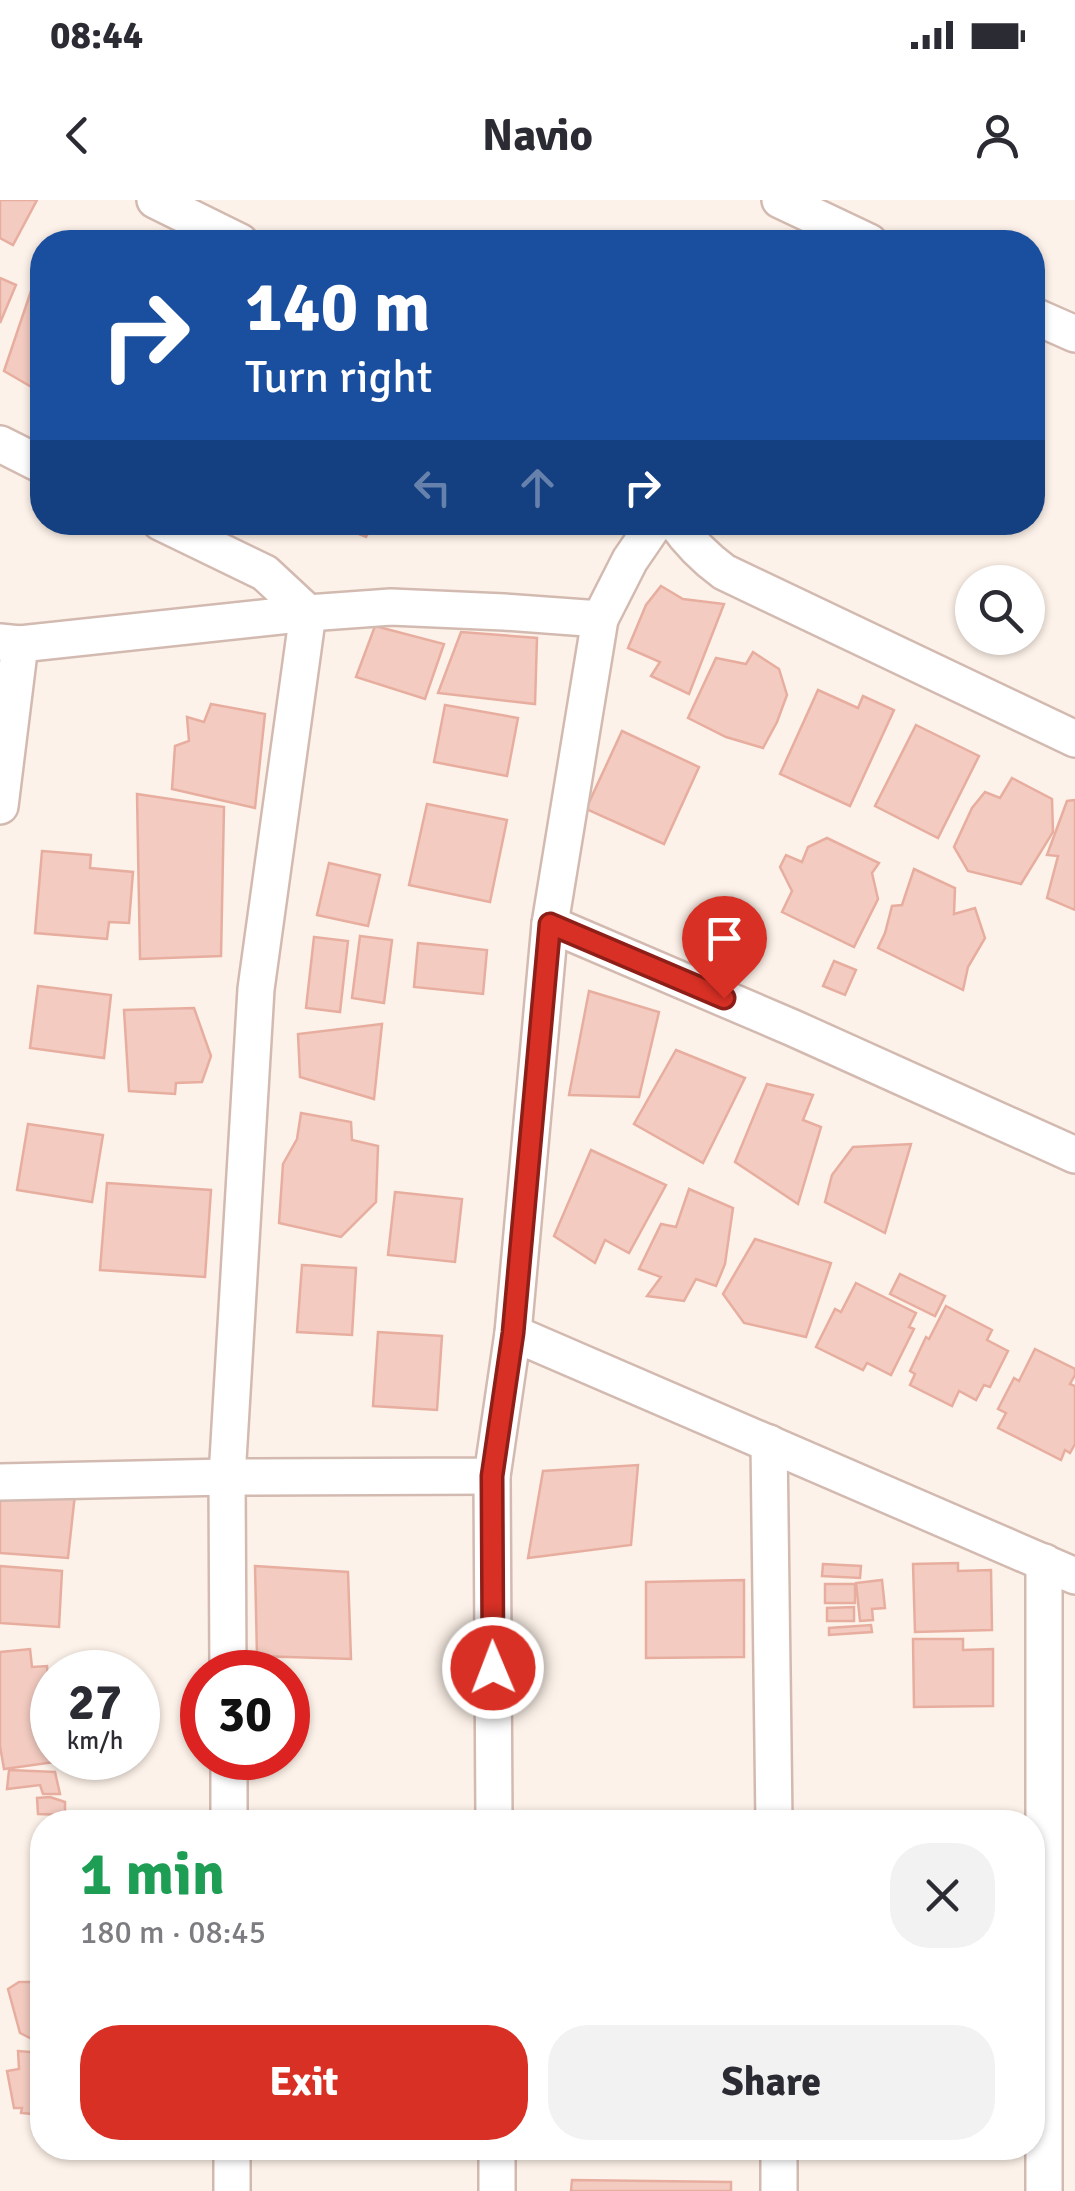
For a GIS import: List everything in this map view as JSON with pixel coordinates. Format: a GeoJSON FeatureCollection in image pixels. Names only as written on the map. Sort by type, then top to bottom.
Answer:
{"type":"FeatureCollection","features":[{"type":"Feature","properties":{"kind":"street"},"geometry":{"type":"LineString","coordinates":[[155,200],[216,230]]}},
{"type":"Feature","properties":{"kind":"street"},"geometry":{"type":"LineString","coordinates":[[780,200],[843,230]]}},
{"type":"Feature","properties":{"kind":"street"},"geometry":{"type":"LineString","coordinates":[[1045,321],[1075,334]]}},
{"type":"Feature","properties":{"kind":"street"},"geometry":{"type":"LineString","coordinates":[[0,444],[30,459]]}},
{"type":"Feature","properties":{"kind":"street"},"geometry":{"type":"LineString","coordinates":[[187,535],[265,572],[308,613]]}},
{"type":"Feature","properties":{"kind":"street"},"geometry":{"type":"LineString","coordinates":[[494,1810],[492,1476],[513,1333],[550,924],[600,619],[647,535]]}},
{"type":"Feature","properties":{"kind":"street"},"geometry":{"type":"LineString","coordinates":[[686,535],[724,572],[1075,739]]}},
{"type":"Feature","properties":{"kind":"street"},"geometry":{"type":"LineString","coordinates":[[0,806],[10,643],[392,607],[600,619]]}},
{"type":"Feature","properties":{"kind":"street"},"geometry":{"type":"LineString","coordinates":[[228,1650],[227,1477],[256,989],[308,613]]}},
{"type":"Feature","properties":{"kind":"street"},"geometry":{"type":"LineString","coordinates":[[550,924],[1075,1155]]}},
{"type":"Feature","properties":{"kind":"street"},"geometry":{"type":"LineString","coordinates":[[513,1333],[1060,1569],[1045,2152]]}},
{"type":"Feature","properties":{"kind":"street"},"geometry":{"type":"LineString","coordinates":[[769,1443],[774,1810]]}},
{"type":"Feature","properties":{"kind":"street"},"geometry":{"type":"LineString","coordinates":[[0,1482],[492,1476]]}},
{"type":"Feature","properties":{"kind":"street"},"geometry":{"type":"LineString","coordinates":[[229,1780],[230,1810]]}},
{"type":"Feature","properties":{"kind":"street"},"geometry":{"type":"LineString","coordinates":[[232,2160],[232,2191]]}},
{"type":"Feature","properties":{"kind":"street"},"geometry":{"type":"LineString","coordinates":[[497,2160],[497,2191]]}},
{"type":"Feature","properties":{"kind":"street"},"geometry":{"type":"LineString","coordinates":[[779,2160],[779,2191]]}},
{"type":"Feature","properties":{"kind":"street"},"geometry":{"type":"LineString","coordinates":[[1044,2191],[1045,2160]]}},
{"type":"Feature","properties":{"kind":"building"},"geometry":{"type":"Polygon","coordinates":[[[0,200],[37,200],[13,245],[0,238],[0,200]]]}},
{"type":"Feature","properties":{"kind":"building"},"geometry":{"type":"Polygon","coordinates":[[[0,278],[16,285],[0,323],[0,278]]]}},
{"type":"Feature","properties":{"kind":"building"},"geometry":{"type":"Polygon","coordinates":[[[30,294],[30,386],[4,371],[30,294]]]}},
{"type":"Feature","properties":{"kind":"building"},"geometry":{"type":"Polygon","coordinates":[[[661,586],[683,599],[724,604],[689,694],[651,676],[660,662],[628,648],[646,605],[661,586]]]}},
{"type":"Feature","properties":{"kind":"building"},"geometry":{"type":"Polygon","coordinates":[[[375,626],[444,644],[425,699],[356,677],[375,626]]]}},
{"type":"Feature","properties":{"kind":"building"},"geometry":{"type":"Polygon","coordinates":[[[461,632],[537,638],[535,704],[438,693],[461,632]]]}},
{"type":"Feature","properties":{"kind":"building"},"geometry":{"type":"Polygon","coordinates":[[[753,652],[779,669],[787,695],[763,748],[726,737],[688,718],[716,658],[746,664],[753,652]]]}},
{"type":"Feature","properties":{"kind":"building"},"geometry":{"type":"Polygon","coordinates":[[[818,690],[858,708],[863,696],[894,710],[850,806],[780,774],[818,690]]]}},
{"type":"Feature","properties":{"kind":"building"},"geometry":{"type":"Polygon","coordinates":[[[211,704],[265,714],[255,808],[172,789],[175,746],[189,741],[187,717],[204,722],[211,704]]]}},
{"type":"Feature","properties":{"kind":"building"},"geometry":{"type":"Polygon","coordinates":[[[445,705],[518,718],[507,776],[434,762],[445,705]]]}},
{"type":"Feature","properties":{"kind":"building"},"geometry":{"type":"Polygon","coordinates":[[[916,725],[979,756],[938,838],[875,806],[916,725]]]}},
{"type":"Feature","properties":{"kind":"building"},"geometry":{"type":"Polygon","coordinates":[[[622,731],[699,767],[664,844],[586,809],[622,731]]]}},
{"type":"Feature","properties":{"kind":"building"},"geometry":{"type":"Polygon","coordinates":[[[1012,778],[1052,799],[1053,832],[1021,884],[968,871],[954,847],[972,808],[985,792],[1000,798],[1012,778]]]}},
{"type":"Feature","properties":{"kind":"building"},"geometry":{"type":"Polygon","coordinates":[[[137,794],[224,807],[221,956],[140,959],[137,794]]]}},
{"type":"Feature","properties":{"kind":"building"},"geometry":{"type":"Polygon","coordinates":[[[1075,800],[1075,910],[1047,898],[1058,856],[1047,855],[1067,801],[1075,800]]]}},
{"type":"Feature","properties":{"kind":"building"},"geometry":{"type":"Polygon","coordinates":[[[427,804],[507,820],[490,902],[409,885],[427,804]]]}},
{"type":"Feature","properties":{"kind":"building"},"geometry":{"type":"Polygon","coordinates":[[[827,838],[879,863],[872,873],[878,899],[854,947],[782,912],[792,891],[780,867],[786,855],[802,862],[808,847],[827,838]]]}},
{"type":"Feature","properties":{"kind":"building"},"geometry":{"type":"Polygon","coordinates":[[[42,851],[91,855],[90,868],[133,872],[129,923],[109,922],[107,939],[35,933],[42,851]]]}},
{"type":"Feature","properties":{"kind":"building"},"geometry":{"type":"Polygon","coordinates":[[[329,863],[380,875],[368,926],[317,915],[329,863]]]}},
{"type":"Feature","properties":{"kind":"building"},"geometry":{"type":"Polygon","coordinates":[[[914,869],[955,888],[954,914],[975,908],[985,938],[968,967],[963,990],[878,948],[892,906],[902,905],[914,869]]]}},
{"type":"Feature","properties":{"kind":"building"},"geometry":{"type":"Polygon","coordinates":[[[360,936],[392,940],[384,1003],[352,998],[360,936]]]}},
{"type":"Feature","properties":{"kind":"building"},"geometry":{"type":"Polygon","coordinates":[[[314,937],[348,941],[340,1012],[306,1008],[314,937]]]}},
{"type":"Feature","properties":{"kind":"building"},"geometry":{"type":"Polygon","coordinates":[[[418,943],[487,950],[483,994],[414,987],[418,943]]]}},
{"type":"Feature","properties":{"kind":"building"},"geometry":{"type":"Polygon","coordinates":[[[834,961],[856,970],[845,995],[823,986],[834,961]]]}},
{"type":"Feature","properties":{"kind":"building"},"geometry":{"type":"Polygon","coordinates":[[[38,986],[111,995],[104,1058],[30,1048],[38,986]]]}},
{"type":"Feature","properties":{"kind":"building"},"geometry":{"type":"Polygon","coordinates":[[[589,991],[659,1012],[639,1097],[569,1095],[589,991]]]}},
{"type":"Feature","properties":{"kind":"building"},"geometry":{"type":"Polygon","coordinates":[[[194,1008],[211,1056],[202,1082],[176,1083],[175,1094],[129,1091],[124,1010],[194,1008]]]}},
{"type":"Feature","properties":{"kind":"building"},"geometry":{"type":"Polygon","coordinates":[[[382,1024],[374,1099],[300,1077],[298,1034],[382,1024]]]}},
{"type":"Feature","properties":{"kind":"building"},"geometry":{"type":"Polygon","coordinates":[[[676,1050],[745,1078],[703,1163],[634,1124],[676,1050]]]}},
{"type":"Feature","properties":{"kind":"building"},"geometry":{"type":"Polygon","coordinates":[[[767,1084],[813,1095],[803,1120],[821,1127],[798,1204],[735,1162],[767,1084]]]}},
{"type":"Feature","properties":{"kind":"building"},"geometry":{"type":"Polygon","coordinates":[[[301,1113],[351,1122],[352,1140],[378,1146],[376,1202],[341,1237],[279,1223],[283,1164],[297,1139],[301,1113]]]}},
{"type":"Feature","properties":{"kind":"building"},"geometry":{"type":"Polygon","coordinates":[[[28,1124],[103,1135],[92,1202],[17,1190],[28,1124]]]}},
{"type":"Feature","properties":{"kind":"building"},"geometry":{"type":"Polygon","coordinates":[[[911,1144],[885,1233],[825,1202],[832,1175],[853,1147],[911,1144]]]}},
{"type":"Feature","properties":{"kind":"building"},"geometry":{"type":"Polygon","coordinates":[[[591,1150],[666,1185],[629,1253],[605,1240],[595,1263],[554,1236],[591,1150]]]}},
{"type":"Feature","properties":{"kind":"building"},"geometry":{"type":"Polygon","coordinates":[[[107,1183],[211,1190],[205,1277],[100,1270],[107,1183]]]}},
{"type":"Feature","properties":{"kind":"building"},"geometry":{"type":"Polygon","coordinates":[[[689,1189],[733,1208],[725,1264],[716,1286],[696,1279],[684,1301],[647,1296],[661,1277],[639,1269],[661,1224],[676,1227],[689,1189]]]}},
{"type":"Feature","properties":{"kind":"building"},"geometry":{"type":"Polygon","coordinates":[[[395,1192],[462,1199],[455,1262],[388,1255],[395,1192]]]}},
{"type":"Feature","properties":{"kind":"building"},"geometry":{"type":"Polygon","coordinates":[[[755,1239],[831,1263],[806,1337],[744,1323],[723,1294],[755,1239]]]}},
{"type":"Feature","properties":{"kind":"building"},"geometry":{"type":"Polygon","coordinates":[[[302,1265],[356,1268],[352,1335],[297,1332],[302,1265]]]}},
{"type":"Feature","properties":{"kind":"building"},"geometry":{"type":"Polygon","coordinates":[[[900,1274],[945,1296],[935,1316],[890,1294],[900,1274]]]}},
{"type":"Feature","properties":{"kind":"building"},"geometry":{"type":"Polygon","coordinates":[[[856,1283],[916,1313],[909,1327],[914,1329],[891,1375],[867,1363],[863,1370],[816,1347],[835,1309],[841,1312],[856,1283]]]}},
{"type":"Feature","properties":{"kind":"building"},"geometry":{"type":"Polygon","coordinates":[[[946,1306],[992,1330],[987,1340],[1008,1351],[990,1387],[984,1385],[976,1400],[959,1391],[952,1406],[910,1385],[915,1374],[910,1371],[946,1306]]]}},
{"type":"Feature","properties":{"kind":"building"},"geometry":{"type":"Polygon","coordinates":[[[378,1332],[442,1336],[437,1410],[373,1406],[378,1332]]]}},
{"type":"Feature","properties":{"kind":"building"},"geometry":{"type":"Polygon","coordinates":[[[1035,1349],[1075,1369],[1070,1384],[1075,1386],[1075,1444],[1070,1453],[1065,1450],[1061,1460],[998,1428],[1006,1413],[998,1409],[1014,1378],[1019,1381],[1035,1349]]]}},
{"type":"Feature","properties":{"kind":"building"},"geometry":{"type":"Polygon","coordinates":[[[638,1465],[631,1545],[528,1558],[543,1471],[638,1465]]]}},
{"type":"Feature","properties":{"kind":"building"},"geometry":{"type":"Polygon","coordinates":[[[75,1494],[68,1558],[0,1553],[0,1498],[75,1494]]]}},
{"type":"Feature","properties":{"kind":"building"},"geometry":{"type":"Polygon","coordinates":[[[958,1563],[958,1571],[991,1570],[992,1630],[915,1632],[913,1564],[958,1563]]]}},
{"type":"Feature","properties":{"kind":"building"},"geometry":{"type":"Polygon","coordinates":[[[823,1564],[861,1566],[860,1578],[822,1576],[823,1564]]]}},
{"type":"Feature","properties":{"kind":"building"},"geometry":{"type":"Polygon","coordinates":[[[0,1566],[62,1571],[59,1627],[0,1623],[0,1566]]]}},
{"type":"Feature","properties":{"kind":"building"},"geometry":{"type":"Polygon","coordinates":[[[255,1566],[348,1572],[351,1659],[310,1658],[310,1650],[257,1650],[255,1566]]]}},
{"type":"Feature","properties":{"kind":"building"},"geometry":{"type":"Polygon","coordinates":[[[744,1580],[744,1657],[646,1658],[646,1582],[744,1580]]]}},
{"type":"Feature","properties":{"kind":"building"},"geometry":{"type":"Polygon","coordinates":[[[882,1580],[885,1608],[872,1609],[873,1620],[860,1621],[856,1583],[882,1580]]]}},
{"type":"Feature","properties":{"kind":"building"},"geometry":{"type":"Polygon","coordinates":[[[825,1584],[855,1584],[855,1603],[825,1603],[825,1584]]]}},
{"type":"Feature","properties":{"kind":"building"},"geometry":{"type":"Polygon","coordinates":[[[854,1607],[854,1621],[827,1621],[827,1608],[854,1607]]]}},
{"type":"Feature","properties":{"kind":"building"},"geometry":{"type":"Polygon","coordinates":[[[871,1625],[872,1632],[829,1635],[829,1628],[871,1625]]]}},
{"type":"Feature","properties":{"kind":"building"},"geometry":{"type":"Polygon","coordinates":[[[913,1639],[963,1639],[963,1650],[993,1649],[993,1706],[914,1707],[913,1639]]]}},
{"type":"Feature","properties":{"kind":"building"},"geometry":{"type":"Polygon","coordinates":[[[30,1649],[30,1765],[4,1769],[0,1746],[0,1652],[30,1649]]]}},
{"type":"Feature","properties":{"kind":"building"},"geometry":{"type":"Polygon","coordinates":[[[9,1770],[30,1771],[30,1780],[57,1780],[60,1794],[43,1794],[40,1785],[7,1789],[9,1770]]]}},
{"type":"Feature","properties":{"kind":"building"},"geometry":{"type":"Polygon","coordinates":[[[37,1798],[65,1802],[65,1810],[38,1810],[37,1798]]]}},
{"type":"Feature","properties":{"kind":"building"},"geometry":{"type":"Polygon","coordinates":[[[19,1982],[30,1982],[30,2038],[20,2033],[8,1989],[19,1982]]]}},
{"type":"Feature","properties":{"kind":"building"},"geometry":{"type":"Polygon","coordinates":[[[18,2051],[30,2052],[30,2114],[14,2108],[7,2071],[19,2069],[18,2051]]]}},
{"type":"Feature","properties":{"kind":"building"},"geometry":{"type":"Polygon","coordinates":[[[572,2180],[731,2182],[731,2191],[571,2191],[572,2180]]]}},
{"type":"Feature","properties":{"kind":"route"},"geometry":{"type":"LineString","coordinates":[[493,1668],[492,1476],[513,1333],[550,924],[724,998]]}}]}
